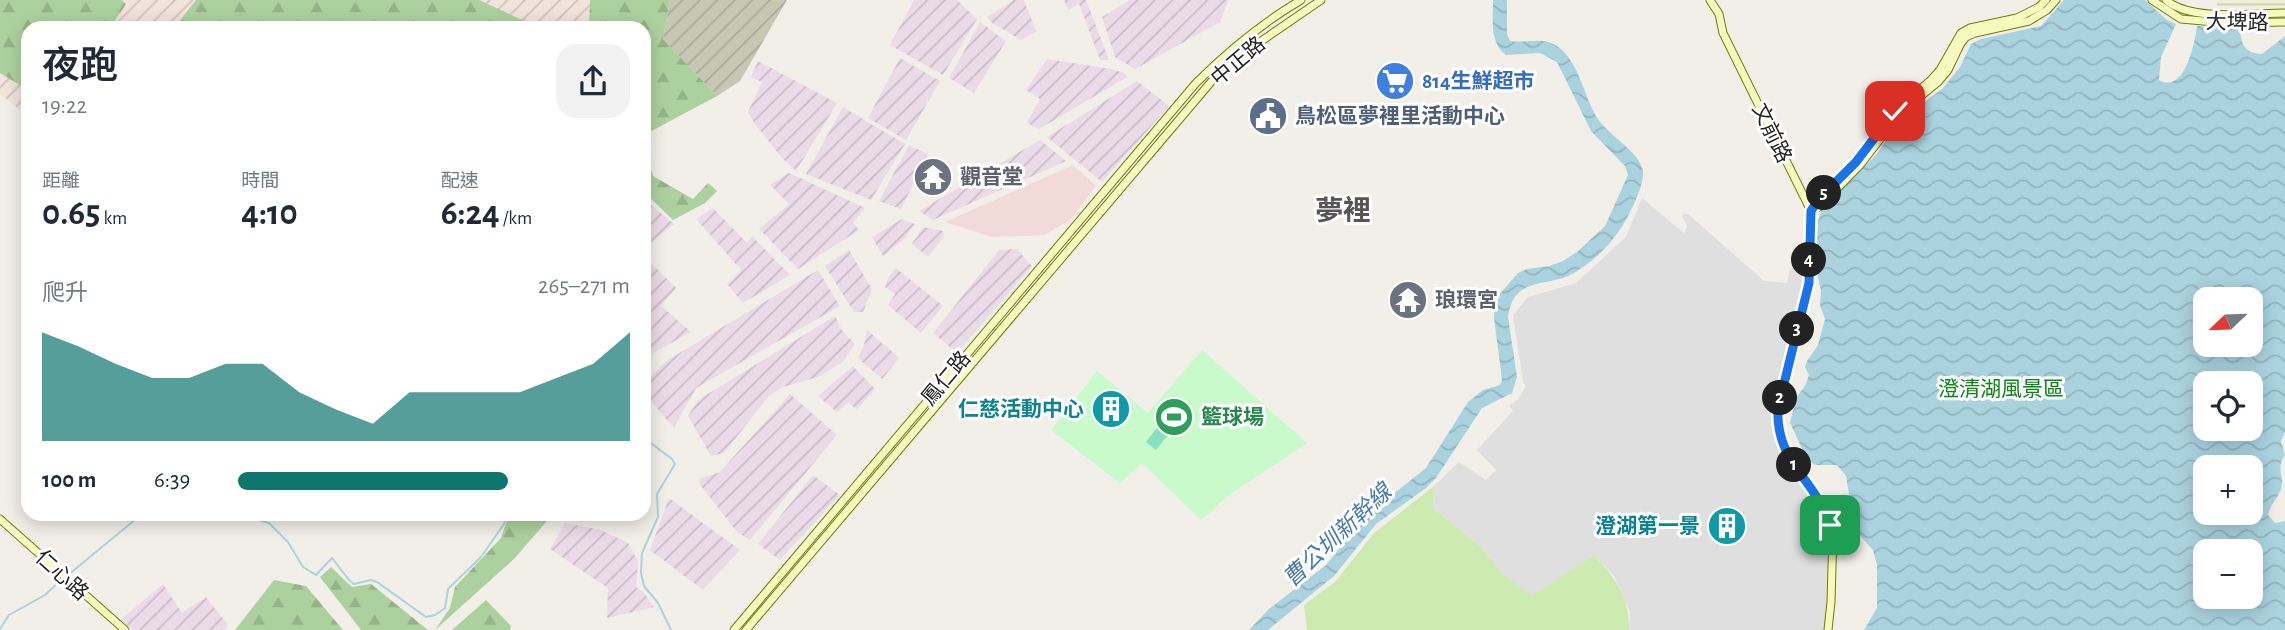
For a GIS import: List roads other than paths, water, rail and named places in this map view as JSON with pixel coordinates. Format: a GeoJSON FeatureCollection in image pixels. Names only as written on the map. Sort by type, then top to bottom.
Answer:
{"type":"FeatureCollection","features":[{"type":"Feature","properties":{"kind":"main road","name":"中正路"},"geometry":{"type":"LineString","coordinates":[[1158,127],[1196,83],[1233,48],[1301,0]]}},
{"type":"Feature","properties":{"kind":"main road","name":"中正路"},"geometry":{"type":"LineString","coordinates":[[1166,136],[1211,82],[1241,55],[1321,0]]}},
{"type":"Feature","properties":{"kind":"main road","name":"文前路"},"geometry":{"type":"LineString","coordinates":[[1710,0],[1719,14],[1723,33],[1811,211],[1809,283],[1783,382],[1777,426],[1788,458],[1813,488],[1833,532],[1828,630]]}},
{"type":"Feature","properties":{"kind":"main road"},"geometry":{"type":"LineString","coordinates":[[2001,24],[2039,7],[2046,0]]}},
{"type":"Feature","properties":{"kind":"main road"},"geometry":{"type":"LineString","coordinates":[[1811,211],[1818,200],[1856,162],[1895,111],[1940,70],[1961,33],[1970,28],[2029,21],[2048,10],[2056,0]]}},
{"type":"Feature","properties":{"kind":"main road","name":"大埤路"},"geometry":{"type":"LineString","coordinates":[[2152,0],[2181,19],[2235,23],[2285,22]]}},
{"type":"Feature","properties":{"kind":"main road","name":"大埤路"},"geometry":{"type":"LineString","coordinates":[[2166,0],[2188,12],[2249,15],[2285,13]]}},
{"type":"Feature","properties":{"kind":"main road","name":"鳳仁路"},"geometry":{"type":"LineString","coordinates":[[734,630],[1158,127]]}},
{"type":"Feature","properties":{"kind":"main road","name":"鳳仁路"},"geometry":{"type":"LineString","coordinates":[[747,630],[1166,136]]}},
{"type":"Feature","properties":{"kind":"main road","name":"仁心路"},"geometry":{"type":"LineString","coordinates":[[0,519],[125,630]]}},
{"type":"Feature","properties":{"kind":"water"},"geometry":{"type":"Polygon","coordinates":[[[1493,0],[1507,0],[1507,34],[1510,41],[1551,43],[1571,61],[1598,119],[1641,164],[1643,178],[1637,196],[1618,233],[1593,260],[1568,276],[1530,286],[1516,296],[1508,317],[1517,377],[1512,393],[1482,408],[1436,478],[1376,524],[1334,576],[1268,630],[1249,630],[1269,609],[1326,565],[1368,514],[1426,468],[1468,402],[1483,390],[1500,385],[1502,380],[1494,318],[1498,296],[1518,273],[1563,261],[1605,226],[1628,175],[1625,166],[1591,131],[1557,62],[1540,53],[1506,55],[1501,50],[1494,37],[1493,0]]]}},
{"type":"Feature","properties":{"kind":"water","name":"澄清湖風景區"},"geometry":{"type":"Polygon","coordinates":[[[2064,0],[2145,0],[2167,20],[2176,24],[2161,57],[2159,80],[2168,83],[2175,80],[2187,65],[2197,26],[2240,28],[2241,39],[2247,50],[2262,54],[2285,36],[2285,432],[2281,441],[2285,455],[2280,468],[2281,489],[2268,515],[2275,523],[2285,521],[2285,630],[1864,630],[1877,608],[1877,565],[1873,550],[1855,530],[1846,476],[1837,465],[1816,465],[1808,461],[1790,423],[1796,398],[1809,375],[1805,367],[1807,361],[1818,345],[1825,319],[1820,305],[1821,291],[1815,263],[1818,221],[1823,206],[1876,155],[1898,123],[1943,88],[1960,67],[1971,44],[1981,39],[2041,26],[2064,0]]]}},
{"type":"Feature","properties":{"kind":"waterway"},"geometry":{"type":"LineString","coordinates":[[651,443],[675,464],[657,494],[658,517],[642,553],[641,573],[644,586],[658,603],[671,630]]}},
{"type":"Feature","properties":{"kind":"waterway"},"geometry":{"type":"LineString","coordinates":[[68,575],[134,521]]}},
{"type":"Feature","properties":{"kind":"waterway"},"geometry":{"type":"LineString","coordinates":[[262,521],[269,523],[288,542],[303,567],[316,575],[332,558],[354,584],[371,580],[377,582],[426,617],[445,608],[448,589],[481,557],[505,521]]}},
{"type":"Feature","properties":{"kind":"waterway"},"geometry":{"type":"LineString","coordinates":[[0,629],[9,615],[45,595],[63,578]]}},
{"type":"Feature","properties":{"kind":"place","name":"814生鮮超市"},"geometry":{"type":"Point","coordinates":[1395,81]}},
{"type":"Feature","properties":{"kind":"place","name":"鳥松區夢裡里活動中心"},"geometry":{"type":"Point","coordinates":[1268,116]}},
{"type":"Feature","properties":{"kind":"place","name":"觀音堂"},"geometry":{"type":"Point","coordinates":[933,177]}},
{"type":"Feature","properties":{"kind":"place","name":"琅環宮"},"geometry":{"type":"Point","coordinates":[1408,300]}},
{"type":"Feature","properties":{"kind":"place","name":"仁慈活動中心"},"geometry":{"type":"Point","coordinates":[1111,409]}},
{"type":"Feature","properties":{"kind":"place","name":"籃球場"},"geometry":{"type":"Point","coordinates":[1174,417]}},
{"type":"Feature","properties":{"kind":"place","name":"澄湖第一景"},"geometry":{"type":"Point","coordinates":[1727,526]}},
{"type":"Feature","properties":{"kind":"district","name":"夢裡"},"geometry":{"type":"Point","coordinates":[1343,210]}},
{"type":"Feature","properties":{"kind":"water label","name":"曹公圳新幹線"},"geometry":{"type":"Point","coordinates":[1337,535]}}]}
